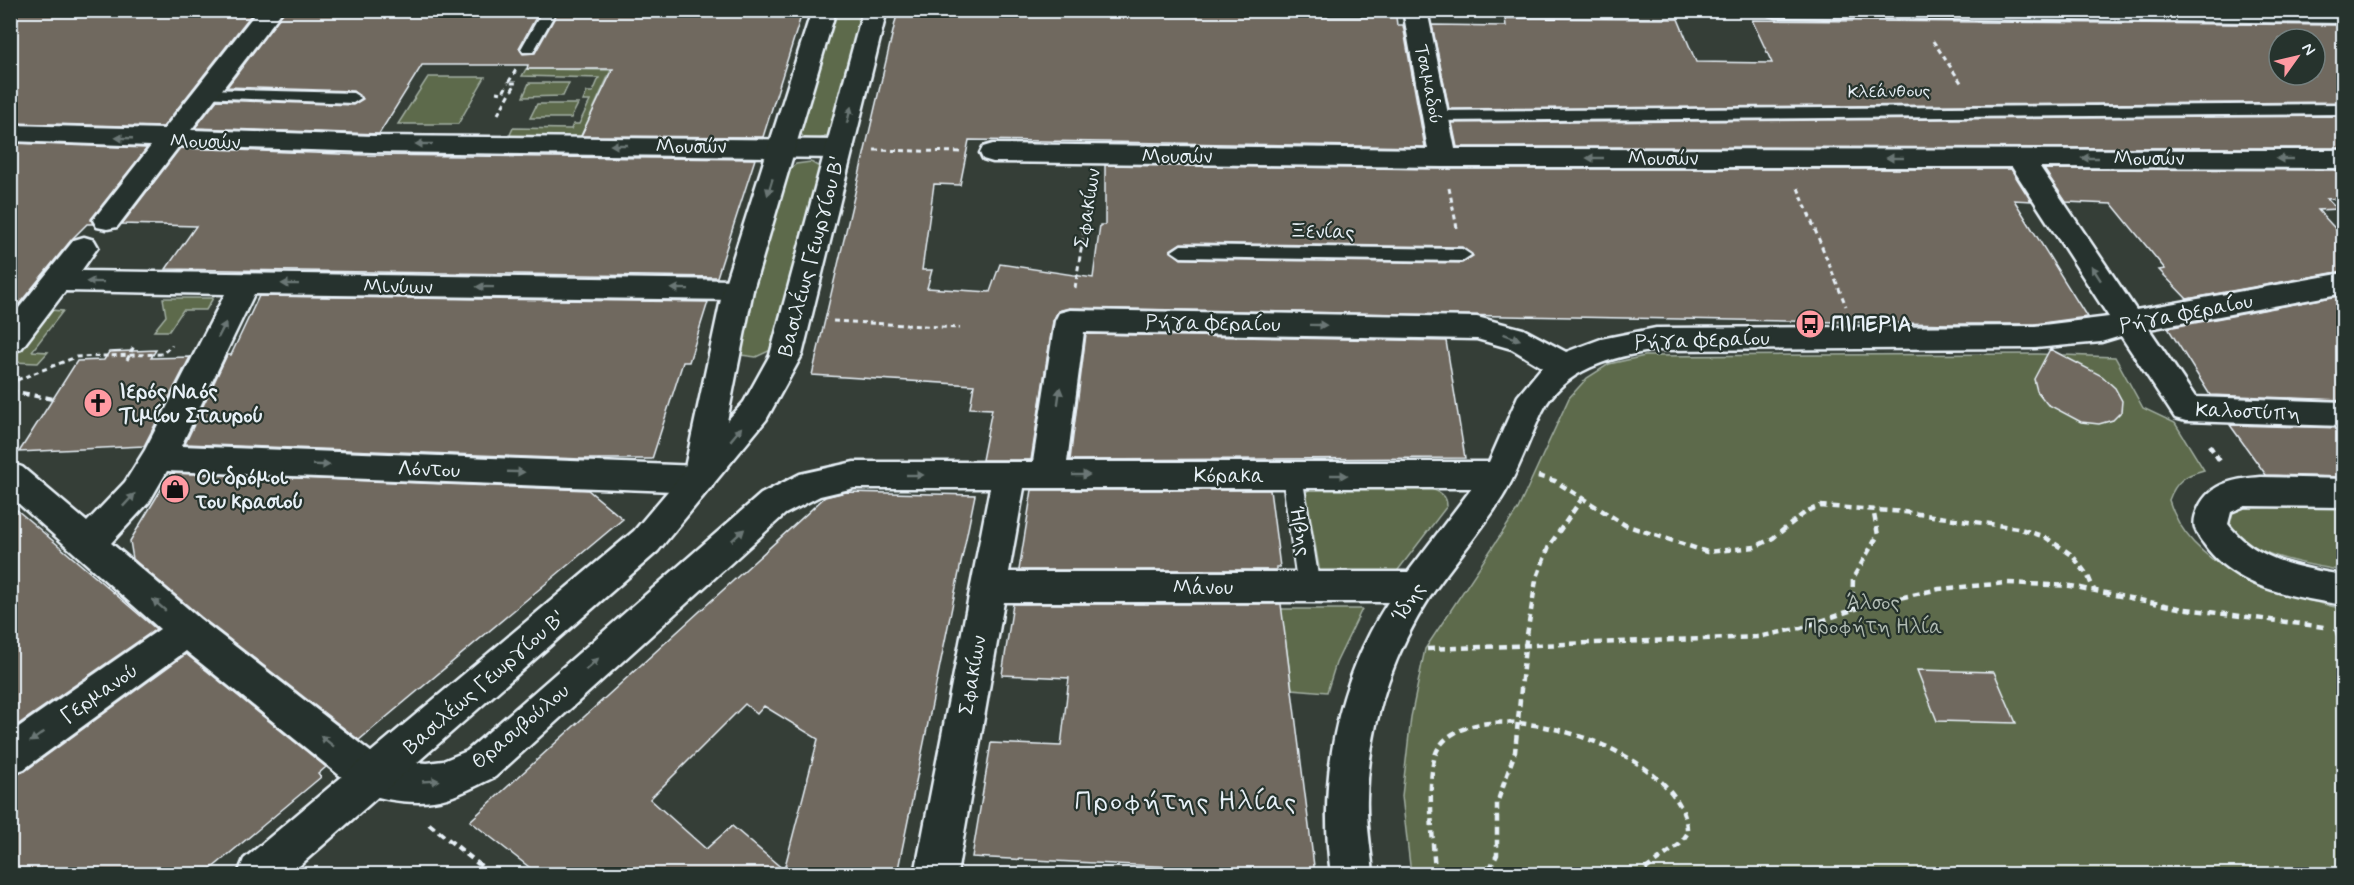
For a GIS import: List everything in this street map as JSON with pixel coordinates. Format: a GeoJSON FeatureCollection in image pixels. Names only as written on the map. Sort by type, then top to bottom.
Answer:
{"type":"FeatureCollection","features":[{"type":"Feature","properties":{"kind":"street"},"geometry":{"type":"LineString","coordinates":[[107,220],[270,10]]}},
{"type":"Feature","properties":{"kind":"street","name":"Βασιλέως Γεωργίου Β'"},"geometry":{"type":"LineString","coordinates":[[699,479],[738,290],[824,10]]}},
{"type":"Feature","properties":{"kind":"street","name":"Βασιλέως Γεωργίου Β'"},"geometry":{"type":"LineString","coordinates":[[259,874],[646,541],[755,411],[770,388],[786,355],[875,10]]}},
{"type":"Feature","properties":{"kind":"street","name":"Τσαμαδού"},"geometry":{"type":"LineString","coordinates":[[1415,10],[1443,158]]}},
{"type":"Feature","properties":{"kind":"street"},"geometry":{"type":"LineString","coordinates":[[1777,10],[2343,16]]}},
{"type":"Feature","properties":{"kind":"street","name":"Μουσών"},"geometry":{"type":"LineString","coordinates":[[10,133],[169,140],[373,144],[782,146],[840,149]]}},
{"type":"Feature","properties":{"kind":"street","name":"Μουσών"},"geometry":{"type":"LineString","coordinates":[[993,153],[1443,158],[2343,159]]}},
{"type":"Feature","properties":{"kind":"street","name":"Καλοστύπη"},"geometry":{"type":"LineString","coordinates":[[2020,158],[2186,409],[2343,414]]}},
{"type":"Feature","properties":{"kind":"street"},"geometry":{"type":"LineString","coordinates":[[10,341],[84,247]]}},
{"type":"Feature","properties":{"kind":"street","name":"Μινύων"},"geometry":{"type":"LineString","coordinates":[[58,281],[738,290]]}},
{"type":"Feature","properties":{"kind":"street","name":"Ρήγα Φεραίου"},"geometry":{"type":"LineString","coordinates":[[1070,321],[1477,328],[1517,338],[1542,351],[1564,367],[1617,344],[1656,339],[2035,337],[2101,331],[2127,322],[2343,283]]}},
{"type":"Feature","properties":{"kind":"street"},"geometry":{"type":"LineString","coordinates":[[89,543],[137,492],[158,458],[245,284]]}},
{"type":"Feature","properties":{"kind":"street"},"geometry":{"type":"LineString","coordinates":[[1048,475],[1070,321]]}},
{"type":"Feature","properties":{"kind":"street","name":"Ίδης"},"geometry":{"type":"LineString","coordinates":[[1352,874],[1347,794],[1353,733],[1367,679],[1389,630],[1417,587],[1499,475],[1529,405],[1538,391],[1564,367]]}},
{"type":"Feature","properties":{"kind":"street","name":"Λόντου"},"geometry":{"type":"LineString","coordinates":[[158,458],[699,479]]}},
{"type":"Feature","properties":{"kind":"street","name":"Θρασυβούλου"},"geometry":{"type":"LineString","coordinates":[[373,778],[428,782],[445,780],[481,764],[773,504],[792,492],[812,483],[854,475],[960,475]]}},
{"type":"Feature","properties":{"kind":"street","name":"Κόρακα"},"geometry":{"type":"LineString","coordinates":[[960,475],[1499,475]]}},
{"type":"Feature","properties":{"kind":"street","name":"Σφακίων"},"geometry":{"type":"LineString","coordinates":[[936,874],[1009,475]]}},
{"type":"Feature","properties":{"kind":"street"},"geometry":{"type":"LineString","coordinates":[[10,476],[187,630],[373,778]]}},
{"type":"Feature","properties":{"kind":"street"},"geometry":{"type":"LineString","coordinates":[[2343,494],[2240,492],[2222,499],[2213,512],[2210,526],[2219,541],[2236,557],[2261,571],[2294,582],[2343,590]]}},
{"type":"Feature","properties":{"kind":"street","name":"Μάνου"},"geometry":{"type":"LineString","coordinates":[[988,587],[1417,587]]}},
{"type":"Feature","properties":{"kind":"street","name":"Γερμανού"},"geometry":{"type":"LineString","coordinates":[[10,756],[187,630]]}},
{"type":"Feature","properties":{"kind":"lane"},"geometry":{"type":"LineString","coordinates":[[528,49],[550,10]]}},
{"type":"Feature","properties":{"kind":"lane"},"geometry":{"type":"LineString","coordinates":[[205,94],[353,99]]}},
{"type":"Feature","properties":{"kind":"lane","name":"Κλεάνθους"},"geometry":{"type":"LineString","coordinates":[[1436,116],[1978,110],[2343,109]]}},
{"type":"Feature","properties":{"kind":"lane","name":"Ξενίας"},"geometry":{"type":"LineString","coordinates":[[1181,251],[1462,255]]}},
{"type":"Feature","properties":{"kind":"lane","name":"Ήβης"},"geometry":{"type":"LineString","coordinates":[[1292,475],[1309,588]]}},
{"type":"Feature","properties":{"kind":"path"},"geometry":{"type":"LineString","coordinates":[[1915,11],[1978,110]]}},
{"type":"Feature","properties":{"kind":"path"},"geometry":{"type":"LineString","coordinates":[[496,92],[502,93],[517,69]]}},
{"type":"Feature","properties":{"kind":"path"},"geometry":{"type":"LineString","coordinates":[[498,115],[516,83],[508,83]]}},
{"type":"Feature","properties":{"kind":"path"},"geometry":{"type":"LineString","coordinates":[[840,149],[993,153]]}},
{"type":"Feature","properties":{"kind":"path","name":"Σφακίων"},"geometry":{"type":"LineString","coordinates":[[1070,321],[1095,155]]}},
{"type":"Feature","properties":{"kind":"path"},"geometry":{"type":"LineString","coordinates":[[1787,159],[1858,338]]}},
{"type":"Feature","properties":{"kind":"path"},"geometry":{"type":"LineString","coordinates":[[796,318],[960,328]]}},
{"type":"Feature","properties":{"kind":"path"},"geometry":{"type":"LineString","coordinates":[[128,357],[134,346]]}},
{"type":"Feature","properties":{"kind":"path"},"geometry":{"type":"LineString","coordinates":[[10,383],[76,357],[128,357],[162,354]]}},
{"type":"Feature","properties":{"kind":"path"},"geometry":{"type":"LineString","coordinates":[[10,391],[53,399]]}},
{"type":"Feature","properties":{"kind":"path"},"geometry":{"type":"LineString","coordinates":[[2186,409],[2240,492]]}},
{"type":"Feature","properties":{"kind":"path"},"geometry":{"type":"LineString","coordinates":[[1499,475],[1535,476],[1555,481],[1625,525],[1664,540],[1707,552],[1755,547],[1773,538],[1807,511],[1821,506],[1873,509],[2018,528],[2045,537],[2072,555],[2088,576],[2094,590]]}},
{"type":"Feature","properties":{"kind":"path"},"geometry":{"type":"LineString","coordinates":[[1478,874],[1491,866],[1497,855],[1495,824],[1497,803],[1515,752],[1520,724],[1526,647],[1536,580],[1560,527],[1583,497]]}},
{"type":"Feature","properties":{"kind":"path"},"geometry":{"type":"LineString","coordinates":[[1852,611],[1849,584],[1858,564],[1878,534],[1873,509]]}},
{"type":"Feature","properties":{"kind":"path"},"geometry":{"type":"LineString","coordinates":[[1389,630],[1425,649],[1758,637],[1801,628],[1852,611],[1938,589],[2007,583],[2071,586],[2179,608],[2343,630]]}},
{"type":"Feature","properties":{"kind":"path"},"geometry":{"type":"LineString","coordinates":[[2336,629],[2343,653]]}},
{"type":"Feature","properties":{"kind":"path"},"geometry":{"type":"LineString","coordinates":[[1435,874],[1432,779],[1433,762],[1439,745],[1453,732],[1471,726],[1520,724],[1585,737],[1611,747],[1639,763],[1673,798],[1684,815],[1687,835],[1682,844],[1664,854],[1639,874]]}},
{"type":"Feature","properties":{"kind":"green space"},"geometry":{"type":"Polygon","coordinates":[[[841,11],[863,13],[830,135],[817,140],[804,138],[799,131],[833,16],[841,11]]]}},
{"type":"Feature","properties":{"kind":"green space"},"geometry":{"type":"Polygon","coordinates":[[[526,69],[611,70],[580,138],[509,137],[513,128],[571,129],[573,124],[579,124],[590,101],[583,101],[587,92],[593,92],[599,78],[522,76],[526,69]]]}},
{"type":"Feature","properties":{"kind":"green space"},"geometry":{"type":"Polygon","coordinates":[[[428,77],[485,77],[458,124],[398,124],[428,77]]]}},
{"type":"Feature","properties":{"kind":"green space"},"geometry":{"type":"Polygon","coordinates":[[[529,83],[569,83],[563,96],[523,97],[529,83]]]}},
{"type":"Feature","properties":{"kind":"green space"},"geometry":{"type":"Polygon","coordinates":[[[537,104],[578,104],[571,118],[530,118],[537,104]]]}},
{"type":"Feature","properties":{"kind":"green space"},"geometry":{"type":"Polygon","coordinates":[[[811,162],[821,168],[771,350],[756,357],[741,355],[735,345],[786,172],[796,164],[811,162]]]}},
{"type":"Feature","properties":{"kind":"green space"},"geometry":{"type":"Polygon","coordinates":[[[163,298],[213,298],[206,310],[183,310],[169,331],[154,331],[166,316],[163,298]]]}},
{"type":"Feature","properties":{"kind":"green space"},"geometry":{"type":"Polygon","coordinates":[[[49,310],[63,311],[32,351],[48,352],[38,363],[11,362],[49,310]]]}},
{"type":"Feature","properties":{"kind":"green space","name":"Άλσος Προφήτη Ηλία"},"geometry":{"type":"Polygon","coordinates":[[[2038,354],[2115,357],[2143,408],[2175,423],[2204,470],[2182,480],[2169,500],[2180,525],[2196,546],[2240,576],[2265,587],[2343,609],[2343,874],[1411,874],[1402,796],[1411,717],[1425,649],[1518,509],[1569,398],[1587,378],[1609,364],[1645,356],[2038,354]]]}},
{"type":"Feature","properties":{"kind":"green space"},"geometry":{"type":"Polygon","coordinates":[[[1312,488],[1428,488],[1444,496],[1447,506],[1395,574],[1320,573],[1306,492],[1312,488]]]}},
{"type":"Feature","properties":{"kind":"green space"},"geometry":{"type":"Polygon","coordinates":[[[2343,505],[2343,571],[2278,557],[2262,550],[2235,532],[2225,519],[2233,506],[2343,505]]]}},
{"type":"Feature","properties":{"kind":"green space"},"geometry":{"type":"Polygon","coordinates":[[[1281,609],[1362,609],[1336,663],[1327,692],[1292,689],[1281,609]]]}},
{"type":"Feature","properties":{"kind":"building"},"geometry":{"type":"Polygon","coordinates":[[[10,10],[255,10],[163,127],[10,123],[10,10]]]}},
{"type":"Feature","properties":{"kind":"building"},"geometry":{"type":"Polygon","coordinates":[[[285,10],[540,10],[519,48],[523,54],[535,53],[559,10],[803,10],[763,137],[581,136],[613,69],[527,69],[528,65],[422,65],[379,134],[195,128],[217,100],[353,105],[363,99],[353,91],[227,87],[285,10]]]}},
{"type":"Feature","properties":{"kind":"building"},"geometry":{"type":"Polygon","coordinates":[[[898,10],[1312,13],[1312,17],[1396,17],[1397,25],[1403,25],[1425,147],[969,140],[960,185],[934,184],[922,270],[932,270],[927,288],[990,292],[1000,264],[1093,278],[1100,225],[1105,225],[1105,165],[1443,169],[2011,169],[2031,201],[2014,200],[2087,317],[2035,324],[1953,324],[1069,308],[1058,311],[1053,321],[1031,460],[982,460],[992,409],[970,408],[974,385],[812,375],[898,10]],[[1181,243],[1170,250],[1181,259],[1462,263],[1473,256],[1462,247],[1181,243]]]}},
{"type":"Feature","properties":{"kind":"building"},"geometry":{"type":"Polygon","coordinates":[[[1505,18],[1678,19],[1696,62],[1772,63],[1752,20],[2343,25],[2343,102],[1449,109],[1432,25],[1506,26],[1505,18]]]}},
{"type":"Feature","properties":{"kind":"building"},"geometry":{"type":"Polygon","coordinates":[[[2343,116],[2343,148],[1457,147],[1452,123],[2343,116]]]}},
{"type":"Feature","properties":{"kind":"building"},"geometry":{"type":"Polygon","coordinates":[[[10,143],[147,148],[91,219],[93,224],[87,224],[72,239],[10,315],[10,143]]]}},
{"type":"Feature","properties":{"kind":"building"},"geometry":{"type":"Polygon","coordinates":[[[180,148],[366,155],[755,159],[717,277],[166,269],[196,226],[122,224],[180,148]]]}},
{"type":"Feature","properties":{"kind":"building"},"geometry":{"type":"Polygon","coordinates":[[[2044,169],[2343,170],[2343,198],[2327,199],[2337,209],[2318,210],[2343,237],[2343,271],[2187,299],[2159,270],[2165,269],[2112,204],[2066,202],[2044,169]]]}},
{"type":"Feature","properties":{"kind":"building"},"geometry":{"type":"Polygon","coordinates":[[[2343,295],[2343,400],[2210,395],[2168,328],[2343,295]]]}},
{"type":"Feature","properties":{"kind":"building"},"geometry":{"type":"Polygon","coordinates":[[[259,296],[708,302],[689,362],[683,362],[652,459],[581,459],[185,444],[227,355],[231,355],[259,296]]]}},
{"type":"Feature","properties":{"kind":"building"},"geometry":{"type":"Polygon","coordinates":[[[1086,334],[1446,341],[1465,458],[1070,460],[1086,334]]]}},
{"type":"Feature","properties":{"kind":"building"},"geometry":{"type":"Polygon","coordinates":[[[2050,349],[2102,376],[2115,388],[2122,401],[2121,412],[2113,420],[2099,424],[2081,422],[2047,404],[2037,391],[2034,379],[2050,349]]]}},
{"type":"Feature","properties":{"kind":"building","name":"Ιερός Ναός Τιμίου Σταυρού"},"geometry":{"type":"Polygon","coordinates":[[[156,350],[151,358],[190,357],[144,446],[19,452],[77,361],[104,360],[109,352],[156,350]]]}},
{"type":"Feature","properties":{"kind":"building"},"geometry":{"type":"Polygon","coordinates":[[[2230,425],[2343,428],[2343,477],[2266,475],[2230,425]]]}},
{"type":"Feature","properties":{"kind":"building"},"geometry":{"type":"Polygon","coordinates":[[[171,473],[588,490],[623,519],[359,740],[201,617],[133,559],[130,541],[171,473]]]}},
{"type":"Feature","properties":{"kind":"building"},"geometry":{"type":"Polygon","coordinates":[[[1032,490],[1270,490],[1280,567],[1276,567],[1276,570],[1019,570],[1032,490]]]}},
{"type":"Feature","properties":{"kind":"building"},"geometry":{"type":"Polygon","coordinates":[[[846,492],[975,495],[897,874],[538,874],[470,821],[825,497],[846,492]],[[745,704],[650,799],[706,849],[732,826],[784,870],[818,739],[764,706],[757,714],[745,704]]]}},
{"type":"Feature","properties":{"kind":"building"},"geometry":{"type":"Polygon","coordinates":[[[10,504],[156,629],[10,730],[10,504]]]}},
{"type":"Feature","properties":{"kind":"building"},"geometry":{"type":"Polygon","coordinates":[[[1013,604],[1281,604],[1315,874],[972,857],[991,743],[1061,746],[1069,678],[1002,675],[1013,604]]]}},
{"type":"Feature","properties":{"kind":"building"},"geometry":{"type":"Polygon","coordinates":[[[186,654],[326,767],[318,774],[321,777],[205,874],[10,874],[10,776],[25,771],[186,654]]]}},
{"type":"Feature","properties":{"kind":"building"},"geometry":{"type":"Polygon","coordinates":[[[1917,670],[1994,672],[2016,723],[1937,721],[1917,670]]]}},
{"type":"Feature","properties":{"kind":"place","name":"ΠΙΠΕΡΙΑ"},"geometry":{"type":"Point","coordinates":[1810,324]}},
{"type":"Feature","properties":{"kind":"place","name":"Ιερός Ναός Τιμίου Σταυρού"},"geometry":{"type":"Point","coordinates":[98,403]}},
{"type":"Feature","properties":{"kind":"place","name":"Οι δρόμοι του κρασιού"},"geometry":{"type":"Point","coordinates":[175,489]}},
{"type":"Feature","properties":{"kind":"district","name":"Προφήτης Ηλίας"},"geometry":{"type":"Point","coordinates":[1186,801]}}]}
